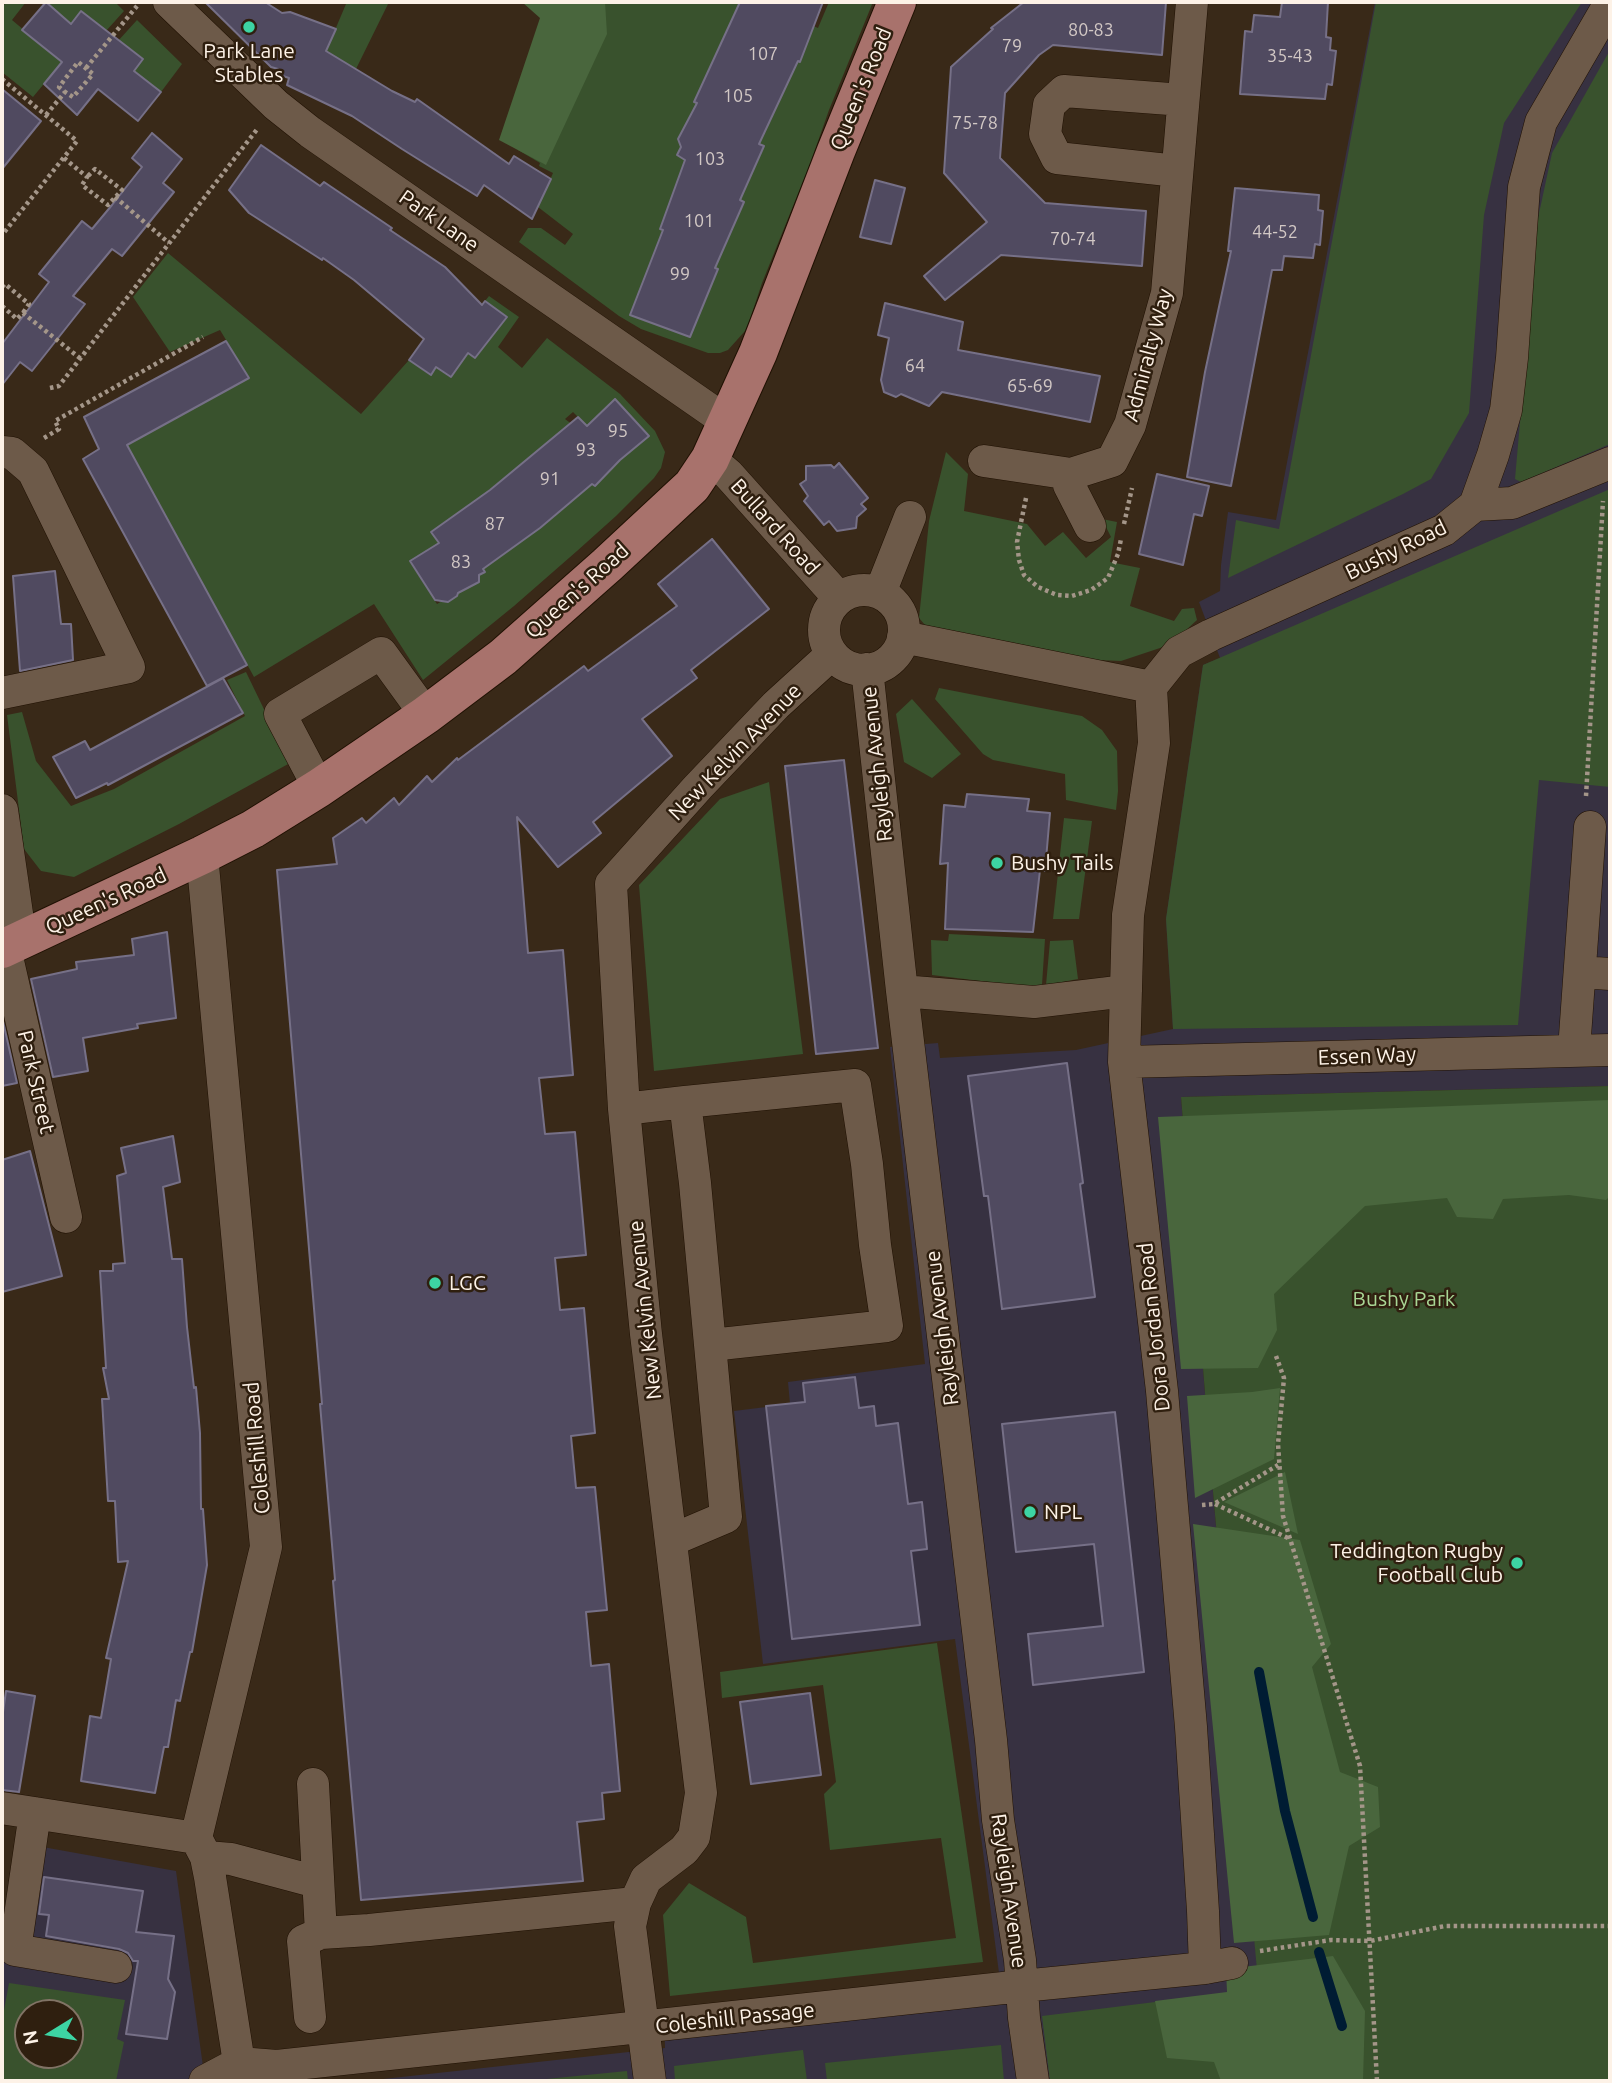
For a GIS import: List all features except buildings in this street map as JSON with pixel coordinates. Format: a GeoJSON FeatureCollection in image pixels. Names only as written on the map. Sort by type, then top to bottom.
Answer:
{"type":"FeatureCollection","features":[{"type":"Feature","properties":{"kind":"main road","name":"Queen's Road"},"geometry":{"type":"LineString","coordinates":[[9,946],[202,855],[253,829],[319,788],[426,715],[503,657],[677,502],[692,486],[710,459],[758,353],[897,2]]}},
{"type":"Feature","properties":{"kind":"street","name":"Park Lane"},"geometry":{"type":"LineString","coordinates":[[169,2],[276,105],[310,132],[726,421]]}},
{"type":"Feature","properties":{"kind":"street","name":"Admiralty Way"},"geometry":{"type":"LineString","coordinates":[[984,461],[1070,474],[1112,461],[1130,425],[1167,293],[1192,2]]}},
{"type":"Feature","properties":{"kind":"street"},"geometry":{"type":"LineString","coordinates":[[1607,464],[1513,503],[1475,505],[1506,410],[1524,187],[1541,122],[1610,3]]}},
{"type":"Feature","properties":{"kind":"street"},"geometry":{"type":"LineString","coordinates":[[1177,171],[1057,158],[1045,134],[1049,105],[1064,91],[1183,100]]}},
{"type":"Feature","properties":{"kind":"street"},"geometry":{"type":"LineString","coordinates":[[2,452],[12,453],[33,471],[129,667],[2,693]]}},
{"type":"Feature","properties":{"kind":"street","name":"Bullard Road"},"geometry":{"type":"LineString","coordinates":[[710,459],[728,474],[839,598]]}},
{"type":"Feature","properties":{"kind":"street"},"geometry":{"type":"LineString","coordinates":[[1070,474],[1069,485],[1090,526]]}},
{"type":"Feature","properties":{"kind":"street","name":"Bushy Road"},"geometry":{"type":"LineString","coordinates":[[1151,687],[1179,652],[1444,530],[1475,505]]}},
{"type":"Feature","properties":{"kind":"street"},"geometry":{"type":"LineString","coordinates":[[880,593],[910,517]]}},
{"type":"Feature","properties":{"kind":"street"},"geometry":{"type":"LineString","coordinates":[[866,589],[890,599],[899,610],[903,637],[899,650],[883,666],[863,670],[850,667],[832,654],[825,639],[824,625],[833,604],[839,598],[866,589]]}},
{"type":"Feature","properties":{"kind":"street"},"geometry":{"type":"LineString","coordinates":[[903,637],[1151,687]]}},
{"type":"Feature","properties":{"kind":"street"},"geometry":{"type":"LineString","coordinates":[[319,788],[281,714],[382,653],[426,715]]}},
{"type":"Feature","properties":{"kind":"street","name":"New Kelvin Avenue"},"geometry":{"type":"LineString","coordinates":[[650,2081],[630,1926],[635,1903],[646,1879],[684,1850],[694,1837],[701,1793],[646,1335],[624,1109],[611,884],[776,705],[832,654]]}},
{"type":"Feature","properties":{"kind":"street","name":"Rayleigh Avenue"},"geometry":{"type":"LineString","coordinates":[[867,669],[998,1820],[1033,2081]]}},
{"type":"Feature","properties":{"kind":"street","name":"Dora Jordan Road"},"geometry":{"type":"LineString","coordinates":[[1151,687],[1154,743],[1128,915],[1124,1062],[1157,1343],[1196,1793],[1218,1966]]}},
{"type":"Feature","properties":{"kind":"street","name":"Park Street"},"geometry":{"type":"LineString","coordinates":[[2,810],[9,946],[66,1217]]}},
{"type":"Feature","properties":{"kind":"street"},"geometry":{"type":"LineString","coordinates":[[1574,1050],[1595,973],[1590,827]]}},
{"type":"Feature","properties":{"kind":"street","name":"Coleshill Road"},"geometry":{"type":"LineString","coordinates":[[202,855],[266,1547],[214,1762],[204,1857]]}},
{"type":"Feature","properties":{"kind":"street"},"geometry":{"type":"LineString","coordinates":[[902,991],[1034,1002],[1126,991]]}},
{"type":"Feature","properties":{"kind":"street","name":"Essen Way"},"geometry":{"type":"LineString","coordinates":[[1124,1062],[1610,1050]]}},
{"type":"Feature","properties":{"kind":"street"},"geometry":{"type":"LineString","coordinates":[[624,1109],[855,1085],[887,1326],[711,1345]]}},
{"type":"Feature","properties":{"kind":"street"},"geometry":{"type":"LineString","coordinates":[[672,1540],[726,1517],[685,1102]]}},
{"type":"Feature","properties":{"kind":"street"},"geometry":{"type":"LineString","coordinates":[[313,1784],[321,1933]]}},
{"type":"Feature","properties":{"kind":"street"},"geometry":{"type":"LineString","coordinates":[[2,1808],[35,1813],[204,1857],[231,1859],[317,1882]]}},
{"type":"Feature","properties":{"kind":"street"},"geometry":{"type":"LineString","coordinates":[[35,1813],[15,1950],[116,1967]]}},
{"type":"Feature","properties":{"kind":"street"},"geometry":{"type":"LineString","coordinates":[[204,1857],[239,2063],[205,2081]]}},
{"type":"Feature","properties":{"kind":"street"},"geometry":{"type":"LineString","coordinates":[[310,2017],[303,1941],[321,1933],[635,1903]]}},
{"type":"Feature","properties":{"kind":"street","name":"Coleshill Passage"},"geometry":{"type":"LineString","coordinates":[[239,2063],[279,2074],[644,2028],[1218,1966]]}},
{"type":"Feature","properties":{"kind":"path"},"geometry":{"type":"LineString","coordinates":[[86,68],[140,2]]}},
{"type":"Feature","properties":{"kind":"path"},"geometry":{"type":"LineString","coordinates":[[78,62],[93,74],[73,97],[65,92],[59,87],[78,62]]}},
{"type":"Feature","properties":{"kind":"path"},"geometry":{"type":"LineString","coordinates":[[2,79],[77,141],[2,235]]}},
{"type":"Feature","properties":{"kind":"path"},"geometry":{"type":"LineString","coordinates":[[46,114],[65,92]]}},
{"type":"Feature","properties":{"kind":"path"},"geometry":{"type":"LineString","coordinates":[[50,388],[59,386],[81,359],[276,105]]}},
{"type":"Feature","properties":{"kind":"path"},"geometry":{"type":"LineString","coordinates":[[64,158],[87,177]]}},
{"type":"Feature","properties":{"kind":"path"},"geometry":{"type":"LineString","coordinates":[[94,169],[121,190],[108,205],[82,185],[87,177],[94,169]]}},
{"type":"Feature","properties":{"kind":"path"},"geometry":{"type":"LineString","coordinates":[[115,197],[169,243]]}},
{"type":"Feature","properties":{"kind":"path"},"geometry":{"type":"LineString","coordinates":[[2,287],[5,284],[29,304],[17,319],[2,306]]}},
{"type":"Feature","properties":{"kind":"path"},"geometry":{"type":"LineString","coordinates":[[23,313],[81,359]]}},
{"type":"Feature","properties":{"kind":"path"},"geometry":{"type":"LineString","coordinates":[[36,443],[59,429],[55,421],[203,337]]}},
{"type":"Feature","properties":{"kind":"path"},"geometry":{"type":"LineString","coordinates":[[1590,827],[1586,800],[1607,464]]}},
{"type":"Feature","properties":{"kind":"path"},"geometry":{"type":"LineString","coordinates":[[1276,1356],[1284,1378],[1278,1444],[1283,1516],[1360,1766],[1377,2081]]}},
{"type":"Feature","properties":{"kind":"path"},"geometry":{"type":"LineString","coordinates":[[1172,1508],[1214,1504],[1278,1465]]}},
{"type":"Feature","properties":{"kind":"path"},"geometry":{"type":"LineString","coordinates":[[1214,1504],[1290,1539]]}},
{"type":"Feature","properties":{"kind":"path"},"geometry":{"type":"LineString","coordinates":[[1218,1966],[1256,1952],[1331,1940],[1370,1941],[1445,1926],[1610,1926]]}},
{"type":"Feature","properties":{"kind":"shaded area"},"geometry":{"type":"Polygon","coordinates":[[[1375,2],[1610,2],[1610,1086],[1181,1097],[1214,1504],[1254,1934],[1271,2081],[365,2081],[665,2048],[664,2015],[999,1973],[955,1639],[763,1664],[734,1411],[790,1404],[788,1382],[925,1364],[890,1047],[938,1043],[940,1058],[1076,1050],[1173,1029],[1166,919],[1203,665],[1220,658],[1199,602],[1220,591],[1228,512],[1276,520],[1375,2]]]}},
{"type":"Feature","properties":{"kind":"shaded area"},"geometry":{"type":"Polygon","coordinates":[[[15,1842],[176,1871],[205,2081],[2,2081],[2,1925],[15,1842]]]}},
{"type":"Feature","properties":{"kind":"green space"},"geometry":{"type":"Polygon","coordinates":[[[6,2],[26,2],[12,20],[62,62],[33,97],[2,72],[2,8],[6,2]]]}},
{"type":"Feature","properties":{"kind":"green space"},"geometry":{"type":"Polygon","coordinates":[[[46,2],[115,2],[124,11],[106,31],[81,11],[71,24],[46,2]]]}},
{"type":"Feature","properties":{"kind":"green space"},"geometry":{"type":"Polygon","coordinates":[[[389,2],[355,71],[324,56],[346,4],[389,2]]]}},
{"type":"Feature","properties":{"kind":"green space"},"geometry":{"type":"Polygon","coordinates":[[[522,2],[605,2],[607,34],[546,165],[499,140],[540,18],[522,2]]]}},
{"type":"Feature","properties":{"kind":"green space"},"geometry":{"type":"Polygon","coordinates":[[[588,2],[754,2],[818,28],[829,2],[873,2],[745,331],[728,350],[708,353],[641,329],[619,316],[519,242],[528,228],[541,228],[565,245],[573,234],[538,207],[553,173],[518,150],[588,2]],[[714,60],[694,102],[763,133],[714,60]],[[710,119],[678,139],[681,147],[677,155],[692,164],[764,146],[710,119]],[[657,245],[630,315],[690,337],[718,269],[657,245]]]}},
{"type":"Feature","properties":{"kind":"green space"},"geometry":{"type":"Polygon","coordinates":[[[1376,2],[1582,2],[1504,123],[1484,215],[1469,413],[1431,479],[1228,578],[1236,520],[1279,529],[1376,2]]]}},
{"type":"Feature","properties":{"kind":"green space"},"geometry":{"type":"Polygon","coordinates":[[[137,20],[182,64],[161,92],[134,71],[118,41],[137,20]]]}},
{"type":"Feature","properties":{"kind":"green space"},"geometry":{"type":"Polygon","coordinates":[[[1610,50],[1610,444],[1521,482],[1515,479],[1538,218],[1552,153],[1610,50]]]}},
{"type":"Feature","properties":{"kind":"green space"},"geometry":{"type":"Polygon","coordinates":[[[168,253],[361,414],[409,360],[430,375],[436,367],[450,377],[468,353],[475,358],[506,318],[485,301],[489,296],[519,317],[498,347],[522,368],[547,338],[620,394],[655,431],[665,452],[661,468],[616,516],[577,551],[423,680],[374,604],[254,677],[141,471],[116,443],[147,434],[249,378],[220,330],[170,352],[133,297],[168,253]],[[615,400],[587,426],[573,412],[565,419],[620,460],[649,435],[615,400]],[[548,443],[469,506],[466,529],[493,562],[549,521],[588,487],[548,443]],[[431,532],[443,549],[426,551],[410,562],[437,604],[448,602],[457,596],[459,591],[478,582],[479,575],[484,572],[431,532]]]}},
{"type":"Feature","properties":{"kind":"green space"},"geometry":{"type":"Polygon","coordinates":[[[946,452],[968,474],[964,511],[1027,524],[1045,546],[1063,532],[1086,558],[1111,537],[1102,519],[1117,522],[1110,562],[1140,568],[1130,606],[1174,621],[1182,609],[1194,608],[1197,620],[1173,642],[1121,661],[1098,660],[925,625],[919,618],[929,521],[946,452]]]}},
{"type":"Feature","properties":{"kind":"green space"},"geometry":{"type":"Polygon","coordinates":[[[1610,489],[1610,787],[1539,780],[1518,1025],[1173,1029],[1166,919],[1203,665],[1610,489]]]}},
{"type":"Feature","properties":{"kind":"green space"},"geometry":{"type":"Polygon","coordinates":[[[246,672],[290,763],[179,824],[74,877],[41,871],[24,849],[7,715],[22,712],[36,761],[71,806],[114,789],[245,716],[227,680],[246,672]]]}},
{"type":"Feature","properties":{"kind":"green space"},"geometry":{"type":"Polygon","coordinates":[[[939,688],[1082,716],[1102,730],[1117,751],[1116,810],[1066,800],[1065,774],[993,760],[983,754],[935,699],[939,688]]]}},
{"type":"Feature","properties":{"kind":"green space"},"geometry":{"type":"Polygon","coordinates":[[[912,699],[961,754],[932,778],[904,762],[896,714],[912,699]]]}},
{"type":"Feature","properties":{"kind":"green space"},"geometry":{"type":"Polygon","coordinates":[[[769,782],[803,1054],[654,1071],[639,885],[720,799],[769,782]]]}},
{"type":"Feature","properties":{"kind":"green space"},"geometry":{"type":"Polygon","coordinates":[[[1064,818],[1092,821],[1079,919],[1053,919],[1064,818]]]}},
{"type":"Feature","properties":{"kind":"green space"},"geometry":{"type":"Polygon","coordinates":[[[949,934],[1045,939],[1042,985],[1030,987],[932,975],[931,940],[948,941],[949,934]]]}},
{"type":"Feature","properties":{"kind":"green space"},"geometry":{"type":"Polygon","coordinates":[[[1073,940],[1078,979],[1046,985],[1050,941],[1073,940]]]}},
{"type":"Feature","properties":{"kind":"green space","name":"Bushy Park"},"geometry":{"type":"Polygon","coordinates":[[[1610,1086],[1610,2081],[1271,2081],[1257,1970],[1214,1504],[1181,1097],[1610,1086]]]}},
{"type":"Feature","properties":{"kind":"green space"},"geometry":{"type":"Polygon","coordinates":[[[1610,1100],[1610,1196],[1606,1200],[1569,1195],[1503,1199],[1493,1219],[1457,1217],[1447,1198],[1365,1206],[1274,1294],[1277,1330],[1258,1368],[1181,1369],[1158,1117],[1610,1100]]]}},
{"type":"Feature","properties":{"kind":"green space"},"geometry":{"type":"Polygon","coordinates":[[[1280,1388],[1274,1459],[1195,1498],[1187,1396],[1280,1388]]]}},
{"type":"Feature","properties":{"kind":"green space"},"geometry":{"type":"Polygon","coordinates":[[[1285,1472],[1298,1534],[1224,1502],[1285,1472]]]}},
{"type":"Feature","properties":{"kind":"green space"},"geometry":{"type":"Polygon","coordinates":[[[1193,1524],[1300,1540],[1331,1644],[1312,1667],[1340,1772],[1378,1787],[1380,1827],[1349,1846],[1329,1935],[1234,1943],[1193,1524]]]}},
{"type":"Feature","properties":{"kind":"green space"},"geometry":{"type":"Polygon","coordinates":[[[937,1643],[983,1962],[670,1996],[663,1915],[689,1883],[746,1917],[753,1963],[956,1938],[941,1838],[830,1850],[824,1794],[836,1782],[823,1685],[722,1698],[720,1672],[937,1643]]]}},
{"type":"Feature","properties":{"kind":"green space"},"geometry":{"type":"Polygon","coordinates":[[[1333,1956],[1365,2011],[1363,2081],[1221,2081],[1214,2062],[1167,2058],[1155,2001],[1227,1992],[1226,1969],[1333,1956]]]}},
{"type":"Feature","properties":{"kind":"green space"},"geometry":{"type":"Polygon","coordinates":[[[9,1983],[125,2000],[117,2039],[124,2042],[116,2081],[2,2081],[2,2021],[9,1983]]]}},
{"type":"Feature","properties":{"kind":"green space"},"geometry":{"type":"Polygon","coordinates":[[[1236,1992],[1247,2081],[1050,2081],[1042,2016],[1236,1992]]]}},
{"type":"Feature","properties":{"kind":"green space"},"geometry":{"type":"Polygon","coordinates":[[[1001,2045],[1004,2081],[827,2081],[825,2063],[1001,2045]]]}},
{"type":"Feature","properties":{"kind":"green space"},"geometry":{"type":"Polygon","coordinates":[[[803,2050],[807,2081],[675,2081],[674,2066],[803,2050]]]}},
{"type":"Feature","properties":{"kind":"green space"},"geometry":{"type":"Polygon","coordinates":[[[627,2071],[628,2081],[526,2081],[627,2071]]]}},
{"type":"Feature","properties":{"kind":"waterway"},"geometry":{"type":"LineString","coordinates":[[1259,1672],[1285,1811],[1313,1917]]}},
{"type":"Feature","properties":{"kind":"waterway"},"geometry":{"type":"LineString","coordinates":[[1319,1952],[1342,2026]]}},
{"type":"Feature","properties":{"kind":"place","name":"Park Lane Stables"},"geometry":{"type":"Point","coordinates":[249,27]}},
{"type":"Feature","properties":{"kind":"place","name":"Bushy Tails"},"geometry":{"type":"Point","coordinates":[997,863]}},
{"type":"Feature","properties":{"kind":"place","name":"LGC"},"geometry":{"type":"Point","coordinates":[435,1283]}},
{"type":"Feature","properties":{"kind":"place","name":"NPL"},"geometry":{"type":"Point","coordinates":[1030,1512]}},
{"type":"Feature","properties":{"kind":"place","name":"Teddington Rugby Football Club"},"geometry":{"type":"Point","coordinates":[1517,1563]}}]}
